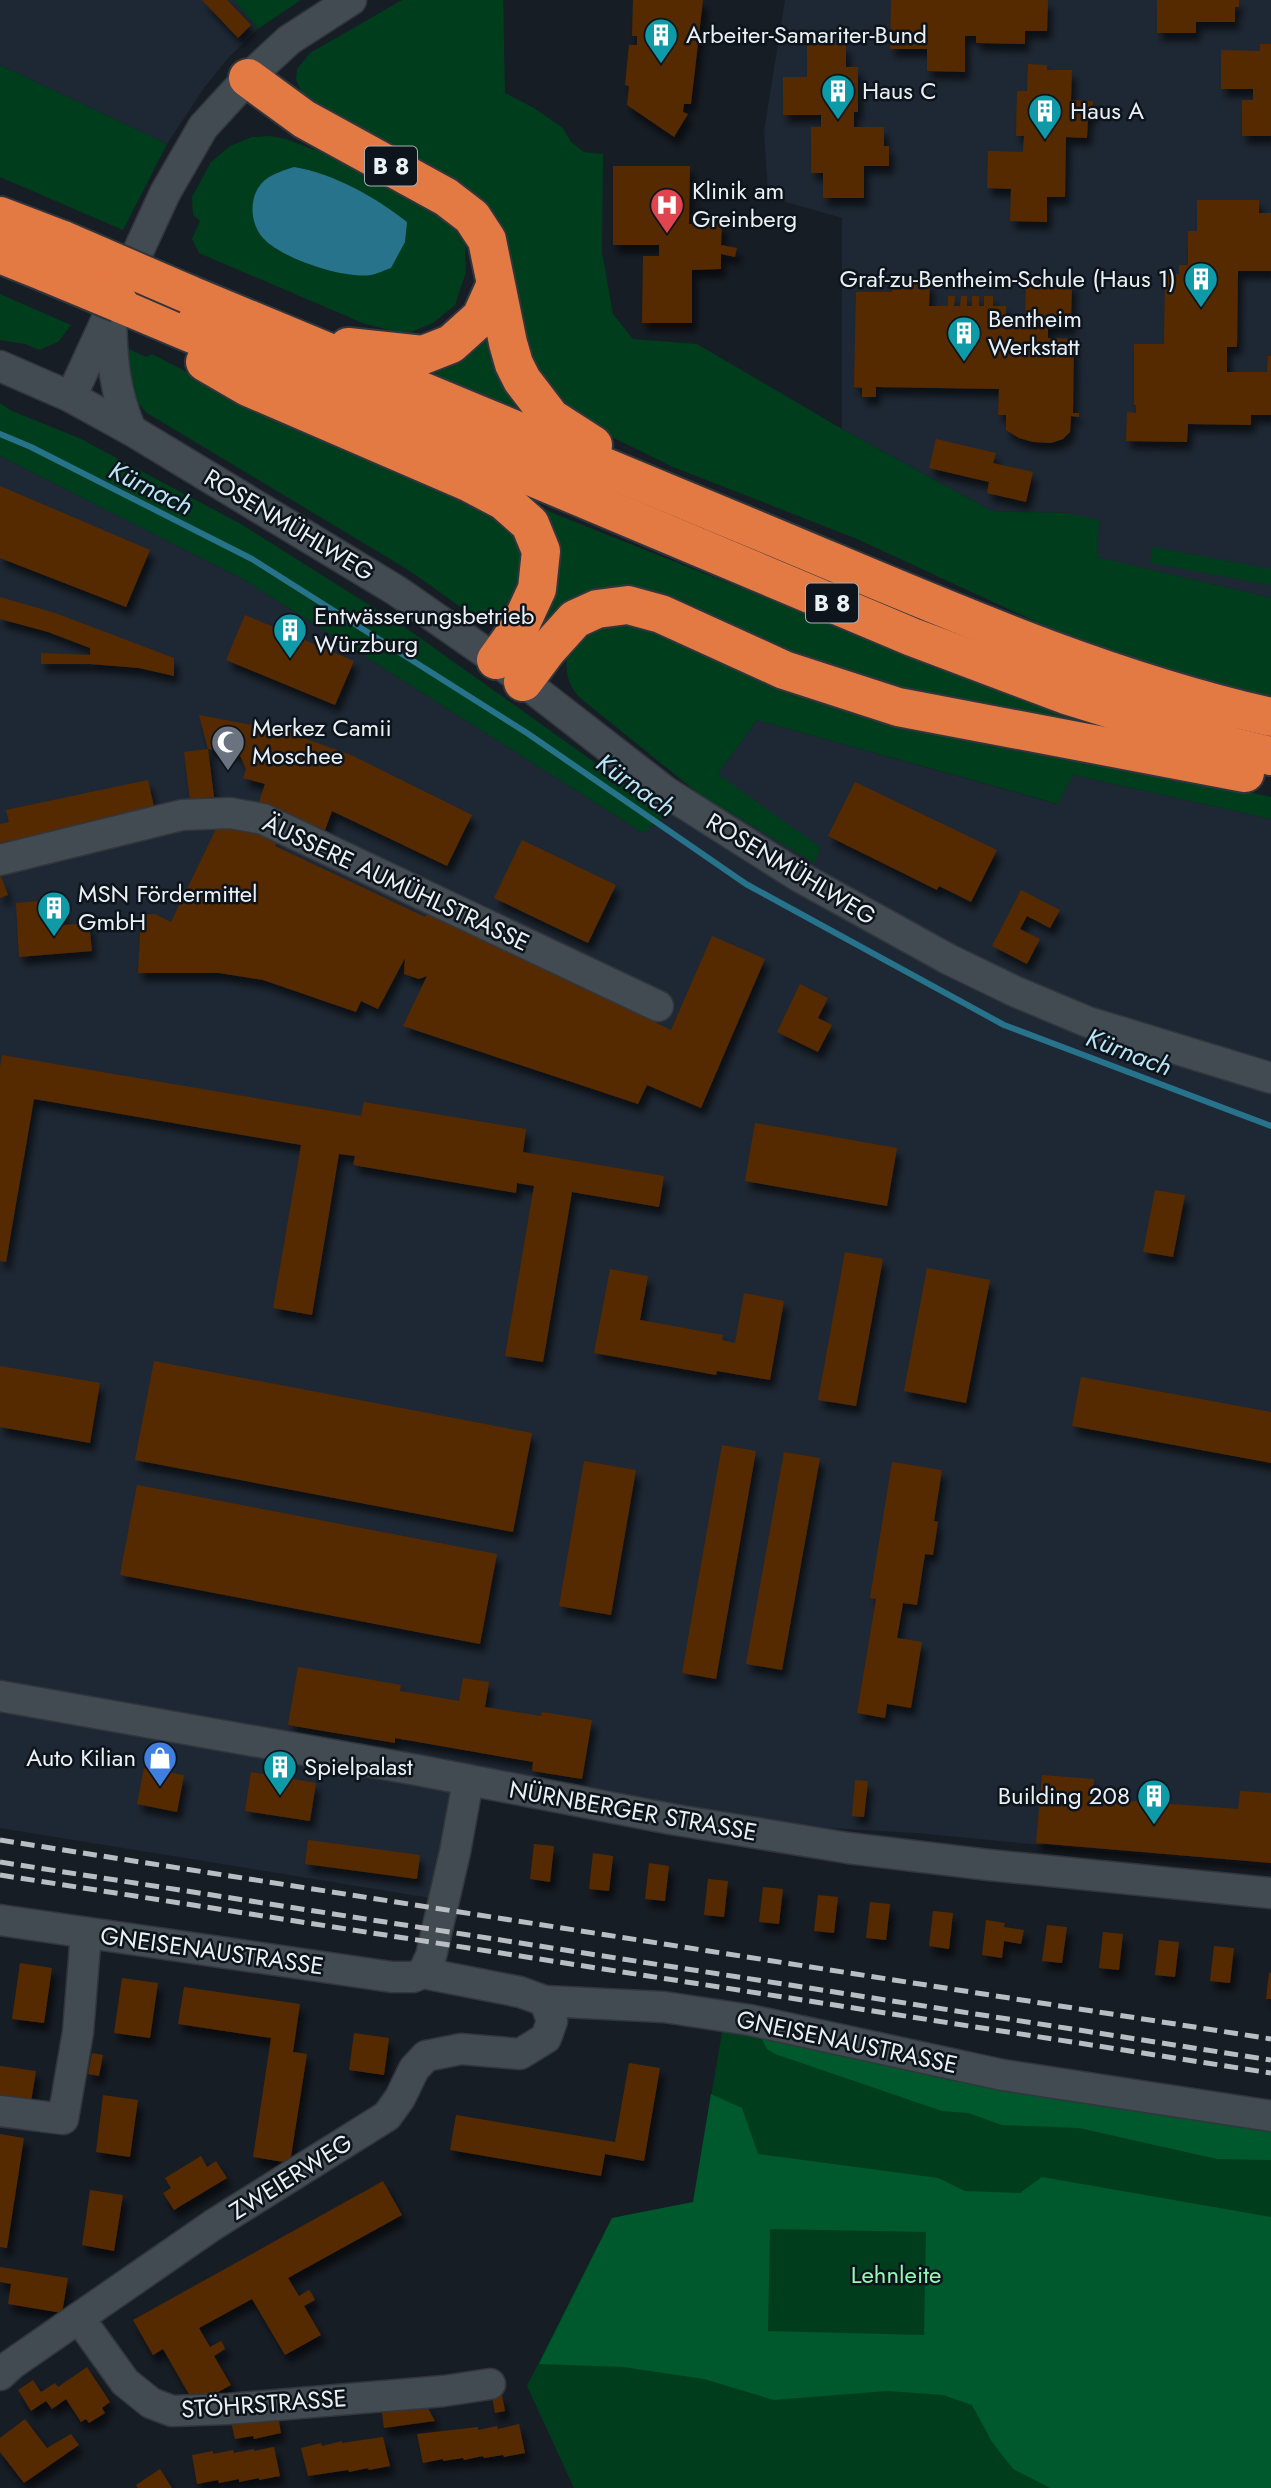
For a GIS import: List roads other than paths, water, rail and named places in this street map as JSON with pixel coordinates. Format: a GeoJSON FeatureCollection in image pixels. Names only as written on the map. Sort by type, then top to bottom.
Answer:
{"type":"FeatureCollection","features":[{"type":"Feature","properties":{"kind":"highway","name":"B 8"},"geometry":{"type":"LineString","coordinates":[[247,78],[304,119],[446,197],[472,218],[487,240],[514,365],[530,394],[551,418],[612,457],[624,475]]}},
{"type":"Feature","properties":{"kind":"highway","name":"B 8"},"geometry":{"type":"LineString","coordinates":[[0,216],[55,257],[115,308],[182,324],[304,342],[423,355],[451,344],[481,317],[495,286]]}},
{"type":"Feature","properties":{"kind":"highway","name":"B 8"},"geometry":{"type":"LineString","coordinates":[[0,254],[55,257],[182,324],[912,637],[1066,695],[1271,756]]}},
{"type":"Feature","properties":{"kind":"highway","name":"B 8"},"geometry":{"type":"LineString","coordinates":[[182,324],[248,387],[468,482],[505,501],[530,524],[541,551],[537,589],[519,628],[509,671]]}},
{"type":"Feature","properties":{"kind":"highway","name":"B 8"},"geometry":{"type":"LineString","coordinates":[[304,342],[1041,646],[1141,680],[1271,717]]}},
{"type":"Feature","properties":{"kind":"highway"},"geometry":{"type":"LineString","coordinates":[[509,671],[547,649],[575,619],[597,609],[628,605],[661,614],[784,670],[898,706],[1271,777]]}},
{"type":"Feature","properties":{"kind":"street"},"geometry":{"type":"LineString","coordinates":[[71,397],[115,308],[165,193],[203,127],[247,78],[289,40],[351,0]]}},
{"type":"Feature","properties":{"kind":"street"},"geometry":{"type":"LineString","coordinates":[[115,308],[113,367],[119,403],[131,430]]}},
{"type":"Feature","properties":{"kind":"street","name":"ROSENMÜHLWEG"},"geometry":{"type":"LineString","coordinates":[[0,366],[71,397],[131,430],[397,591],[509,671],[666,792],[800,877],[948,959],[1014,991],[1088,1022],[1271,1078]]}},
{"type":"Feature","properties":{"kind":"street","name":"ÄUSSERE AUMÜHLSTRASSE"},"geometry":{"type":"LineString","coordinates":[[0,860],[182,815],[230,813],[263,819],[658,1006]]}},
{"type":"Feature","properties":{"kind":"street","name":"NÜRNBERGER STRASSE"},"geometry":{"type":"LineString","coordinates":[[0,1696],[417,1770],[671,1819],[848,1848],[1003,1867],[1271,1893]]}},
{"type":"Feature","properties":{"kind":"street"},"geometry":{"type":"LineString","coordinates":[[423,1973],[431,1956],[468,1781]]}},
{"type":"Feature","properties":{"kind":"street","name":"GNEISENAUSTRASSE"},"geometry":{"type":"LineString","coordinates":[[0,1920],[392,1977],[414,1977],[423,1973],[520,1992],[545,2001],[664,2007],[750,2020],[1003,2075],[1271,2116]]}},
{"type":"Feature","properties":{"kind":"street"},"geometry":{"type":"LineString","coordinates":[[0,2111],[64,2119],[78,2032],[86,1933]]}},
{"type":"Feature","properties":{"kind":"street","name":"ZWEIERWEG"},"geometry":{"type":"LineString","coordinates":[[0,2375],[213,2225],[387,2116],[400,2098],[414,2069],[426,2056],[461,2049],[520,2054],[546,2038],[552,2021],[545,2001]]}},
{"type":"Feature","properties":{"kind":"street","name":"STÖHRSTRASSE"},"geometry":{"type":"LineString","coordinates":[[79,2318],[125,2382],[151,2403],[172,2411],[228,2409],[444,2391],[490,2384]]}},
{"type":"Feature","properties":{"kind":"water"},"geometry":{"type":"Polygon","coordinates":[[[294,167],[324,175],[354,188],[407,222],[405,242],[391,268],[371,275],[330,271],[285,254],[264,239],[253,217],[256,193],[265,180],[294,167]]]}},
{"type":"Feature","properties":{"kind":"waterway","name":"Kürnach"},"geometry":{"type":"LineString","coordinates":[[0,434],[31,447],[252,559],[527,733],[746,884],[1004,1025],[1271,1126]]}},
{"type":"Feature","properties":{"kind":"railway"},"geometry":{"type":"LineString","coordinates":[[0,1840],[1271,2039]]}},
{"type":"Feature","properties":{"kind":"railway"},"geometry":{"type":"LineString","coordinates":[[0,1862],[1271,2060]]}},
{"type":"Feature","properties":{"kind":"railway"},"geometry":{"type":"LineString","coordinates":[[0,1875],[1271,2073]]}},
{"type":"Feature","properties":{"kind":"place","name":"Arbeiter-Samariter-Bund"},"geometry":{"type":"Point","coordinates":[661,65]}},
{"type":"Feature","properties":{"kind":"place","name":"Haus C"},"geometry":{"type":"Point","coordinates":[838,121]}},
{"type":"Feature","properties":{"kind":"place","name":"Haus A"},"geometry":{"type":"Point","coordinates":[1045,141]}},
{"type":"Feature","properties":{"kind":"place","name":"Klinik am Greinberg"},"geometry":{"type":"Point","coordinates":[667,235]}},
{"type":"Feature","properties":{"kind":"place","name":"Graf-zu-Bentheim-Schule (Haus 1)"},"geometry":{"type":"Point","coordinates":[1201,309]}},
{"type":"Feature","properties":{"kind":"place","name":"Bentheim Werkstatt"},"geometry":{"type":"Point","coordinates":[964,363]}},
{"type":"Feature","properties":{"kind":"place","name":"Entwässerungsbetrieb Würzburg"},"geometry":{"type":"Point","coordinates":[290,660]}},
{"type":"Feature","properties":{"kind":"place","name":"Merkez Camii Moschee"},"geometry":{"type":"Point","coordinates":[228,772]}},
{"type":"Feature","properties":{"kind":"place","name":"MSN Fördermittel GmbH"},"geometry":{"type":"Point","coordinates":[54,938]}},
{"type":"Feature","properties":{"kind":"place","name":"Auto Kilian"},"geometry":{"type":"Point","coordinates":[160,1788]}},
{"type":"Feature","properties":{"kind":"place","name":"Spielpalast"},"geometry":{"type":"Point","coordinates":[280,1797]}},
{"type":"Feature","properties":{"kind":"place","name":"Building 208"},"geometry":{"type":"Point","coordinates":[1154,1826]}},
{"type":"Feature","properties":{"kind":"park label","name":"Lehnleite"},"geometry":{"type":"Point","coordinates":[896,2275]}}]}
